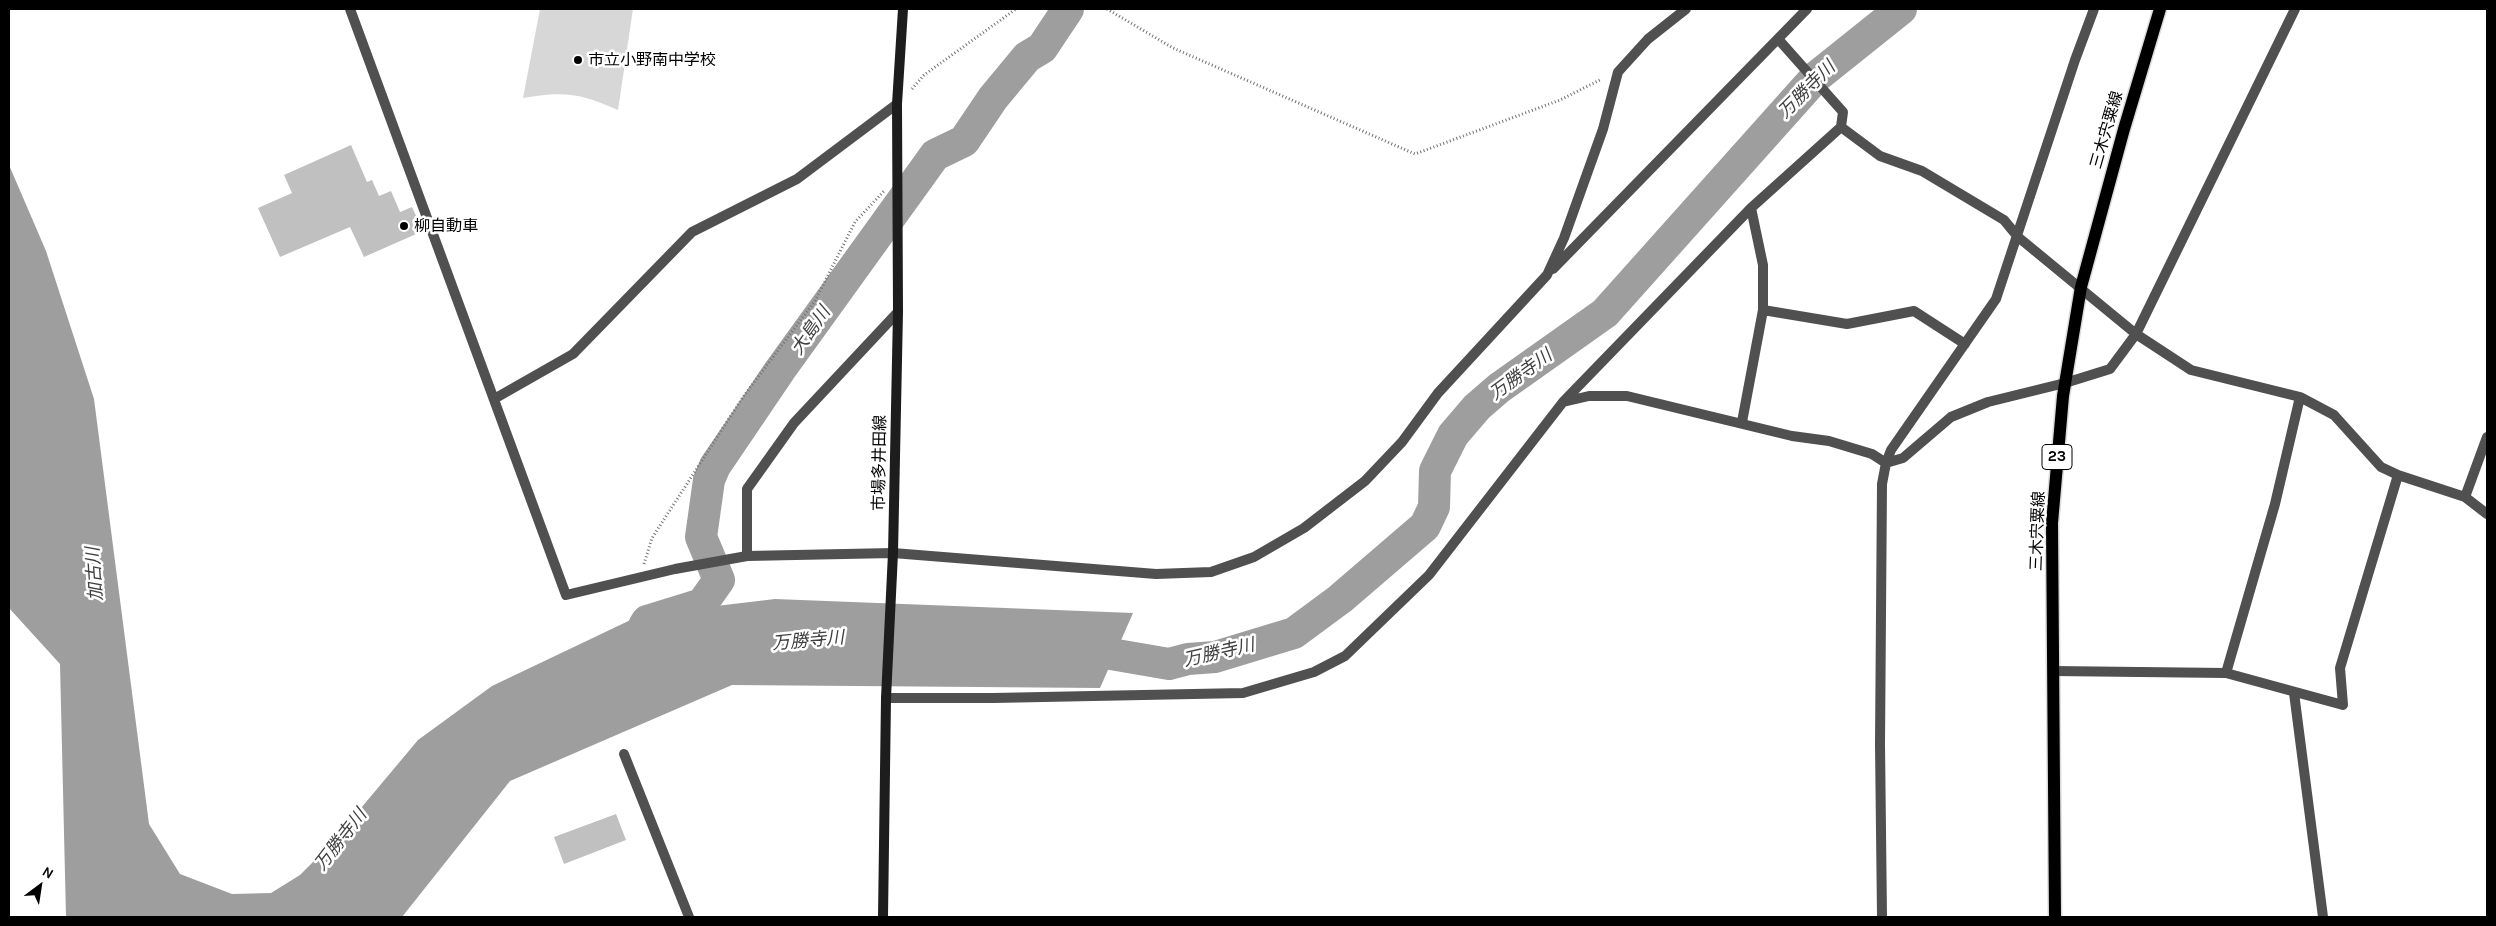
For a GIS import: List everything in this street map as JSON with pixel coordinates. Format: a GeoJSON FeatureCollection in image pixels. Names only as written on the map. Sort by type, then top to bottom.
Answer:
{"type":"FeatureCollection","features":[{"type":"Feature","properties":{"kind":"main road","name":"市場多井田線"},"geometry":{"type":"LineString","coordinates":[[884,917],[886,698],[893,567],[898,312],[898,104],[903,9]]}},
{"type":"Feature","properties":{"kind":"main road","name":"三木宍粟線"},"geometry":{"type":"LineString","coordinates":[[2055,917],[2052,523],[2065,383],[2081,287],[2124,129],[2160,9]]}},
{"type":"Feature","properties":{"kind":"street"},"geometry":{"type":"LineString","coordinates":[[350,9],[566,595],[746,556],[893,554],[1156,574],[1211,572],[1254,557],[1304,528],[1365,481],[1402,442],[1438,393],[1547,275],[1669,148],[1779,40],[1795,13],[1807,9]]}},
{"type":"Feature","properties":{"kind":"street"},"geometry":{"type":"LineString","coordinates":[[1547,275],[1564,238],[1603,129],[1618,72],[1648,39],[1686,9]]}},
{"type":"Feature","properties":{"kind":"street"},"geometry":{"type":"LineString","coordinates":[[1882,917],[1880,724],[1882,484],[1886,463],[1891,450],[1996,299],[2075,60],[2094,9]]}},
{"type":"Feature","properties":{"kind":"street"},"geometry":{"type":"LineString","coordinates":[[1563,402],[1589,396],[1627,396],[1742,422],[1792,436],[1829,441],[1872,454],[1886,463],[1903,458],[1951,417],[1988,402],[2065,383],[2110,369],[2136,334],[2295,9]]}},
{"type":"Feature","properties":{"kind":"street"},"geometry":{"type":"LineString","coordinates":[[886,698],[1012,698],[1243,693],[1314,672],[1345,656],[1429,575],[1563,402],[1752,208],[1841,127],[1843,112],[1779,40]]}},
{"type":"Feature","properties":{"kind":"street"},"geometry":{"type":"LineString","coordinates":[[494,399],[573,354],[692,232],[797,179],[898,104]]}},
{"type":"Feature","properties":{"kind":"street"},"geometry":{"type":"LineString","coordinates":[[1841,127],[1880,156],[1922,171],[2004,220],[2018,237],[2136,334],[2191,370],[2300,397],[2334,415],[2381,467],[2398,475],[2465,497],[2487,514]]}},
{"type":"Feature","properties":{"kind":"street"},"geometry":{"type":"LineString","coordinates":[[1742,422],[1763,310],[1763,265],[1752,208]]}},
{"type":"Feature","properties":{"kind":"street"},"geometry":{"type":"LineString","coordinates":[[1763,310],[1847,324],[1914,311],[1965,344]]}},
{"type":"Feature","properties":{"kind":"street"},"geometry":{"type":"LineString","coordinates":[[746,556],[747,489],[794,423],[898,312]]}},
{"type":"Feature","properties":{"kind":"street"},"geometry":{"type":"LineString","coordinates":[[2226,673],[2275,504],[2300,397]]}},
{"type":"Feature","properties":{"kind":"street"},"geometry":{"type":"LineString","coordinates":[[2465,497],[2487,437]]}},
{"type":"Feature","properties":{"kind":"street"},"geometry":{"type":"LineString","coordinates":[[2053,671],[2226,673],[2343,706],[2340,668],[2398,475]]}},
{"type":"Feature","properties":{"kind":"street"},"geometry":{"type":"LineString","coordinates":[[2294,693],[2323,917]]}},
{"type":"Feature","properties":{"kind":"street"},"geometry":{"type":"LineString","coordinates":[[624,754],[689,917]]}},
{"type":"Feature","properties":{"kind":"path"},"geometry":{"type":"LineString","coordinates":[[898,104],[924,76],[1016,9]]}},
{"type":"Feature","properties":{"kind":"path"},"geometry":{"type":"LineString","coordinates":[[1107,9],[1173,48],[1416,154],[1560,100],[1618,72]]}},
{"type":"Feature","properties":{"kind":"path"},"geometry":{"type":"LineString","coordinates":[[640,578],[652,538],[743,397],[815,301],[855,222],[898,180]]}},
{"type":"Feature","properties":{"kind":"shaded area","name":"市立小野南中学校"},"geometry":{"type":"Polygon","coordinates":[[[540,9],[633,9],[618,110],[593,100],[572,95],[561,94],[523,98],[540,9]]]}},
{"type":"Feature","properties":{"kind":"water","name":"加古川"},"geometry":{"type":"Polygon","coordinates":[[[9,165],[46,251],[94,399],[149,824],[180,874],[232,894],[271,893],[300,875],[330,845],[418,740],[492,686],[641,615],[775,599],[1133,613],[1100,688],[732,685],[510,781],[402,917],[66,917],[60,664],[9,608],[9,165]]]}},
{"type":"Feature","properties":{"kind":"building"},"geometry":{"type":"Polygon","coordinates":[[[351,145],[367,182],[372,180],[379,196],[391,191],[400,212],[412,207],[423,231],[364,257],[350,227],[280,257],[258,208],[292,193],[284,175],[351,145]]]}},
{"type":"Feature","properties":{"kind":"building"},"geometry":{"type":"Polygon","coordinates":[[[616,814],[626,840],[564,864],[554,837],[616,814]]]}},
{"type":"Feature","properties":{"kind":"waterway","name":"大島川"},"geometry":{"type":"LineString","coordinates":[[644,626],[647,621],[702,604],[719,580],[701,537],[709,480],[715,466],[780,370],[935,155],[964,141],[993,98],[1027,57],[1042,48],[1068,9]]}},
{"type":"Feature","properties":{"kind":"waterway","name":"万勝寺川"},"geometry":{"type":"LineString","coordinates":[[1075,637],[1105,653],[1169,664],[1188,659],[1215,657],[1294,633],[1340,599],[1425,526],[1434,507],[1435,471],[1453,435],[1477,407],[1499,388],[1605,313],[1816,77],[1901,9]]}},
{"type":"Feature","properties":{"kind":"place","name":"市立小野南中学校"},"geometry":{"type":"Point","coordinates":[578,60]}},
{"type":"Feature","properties":{"kind":"place","name":"柳自動車"},"geometry":{"type":"Point","coordinates":[404,226]}}]}
